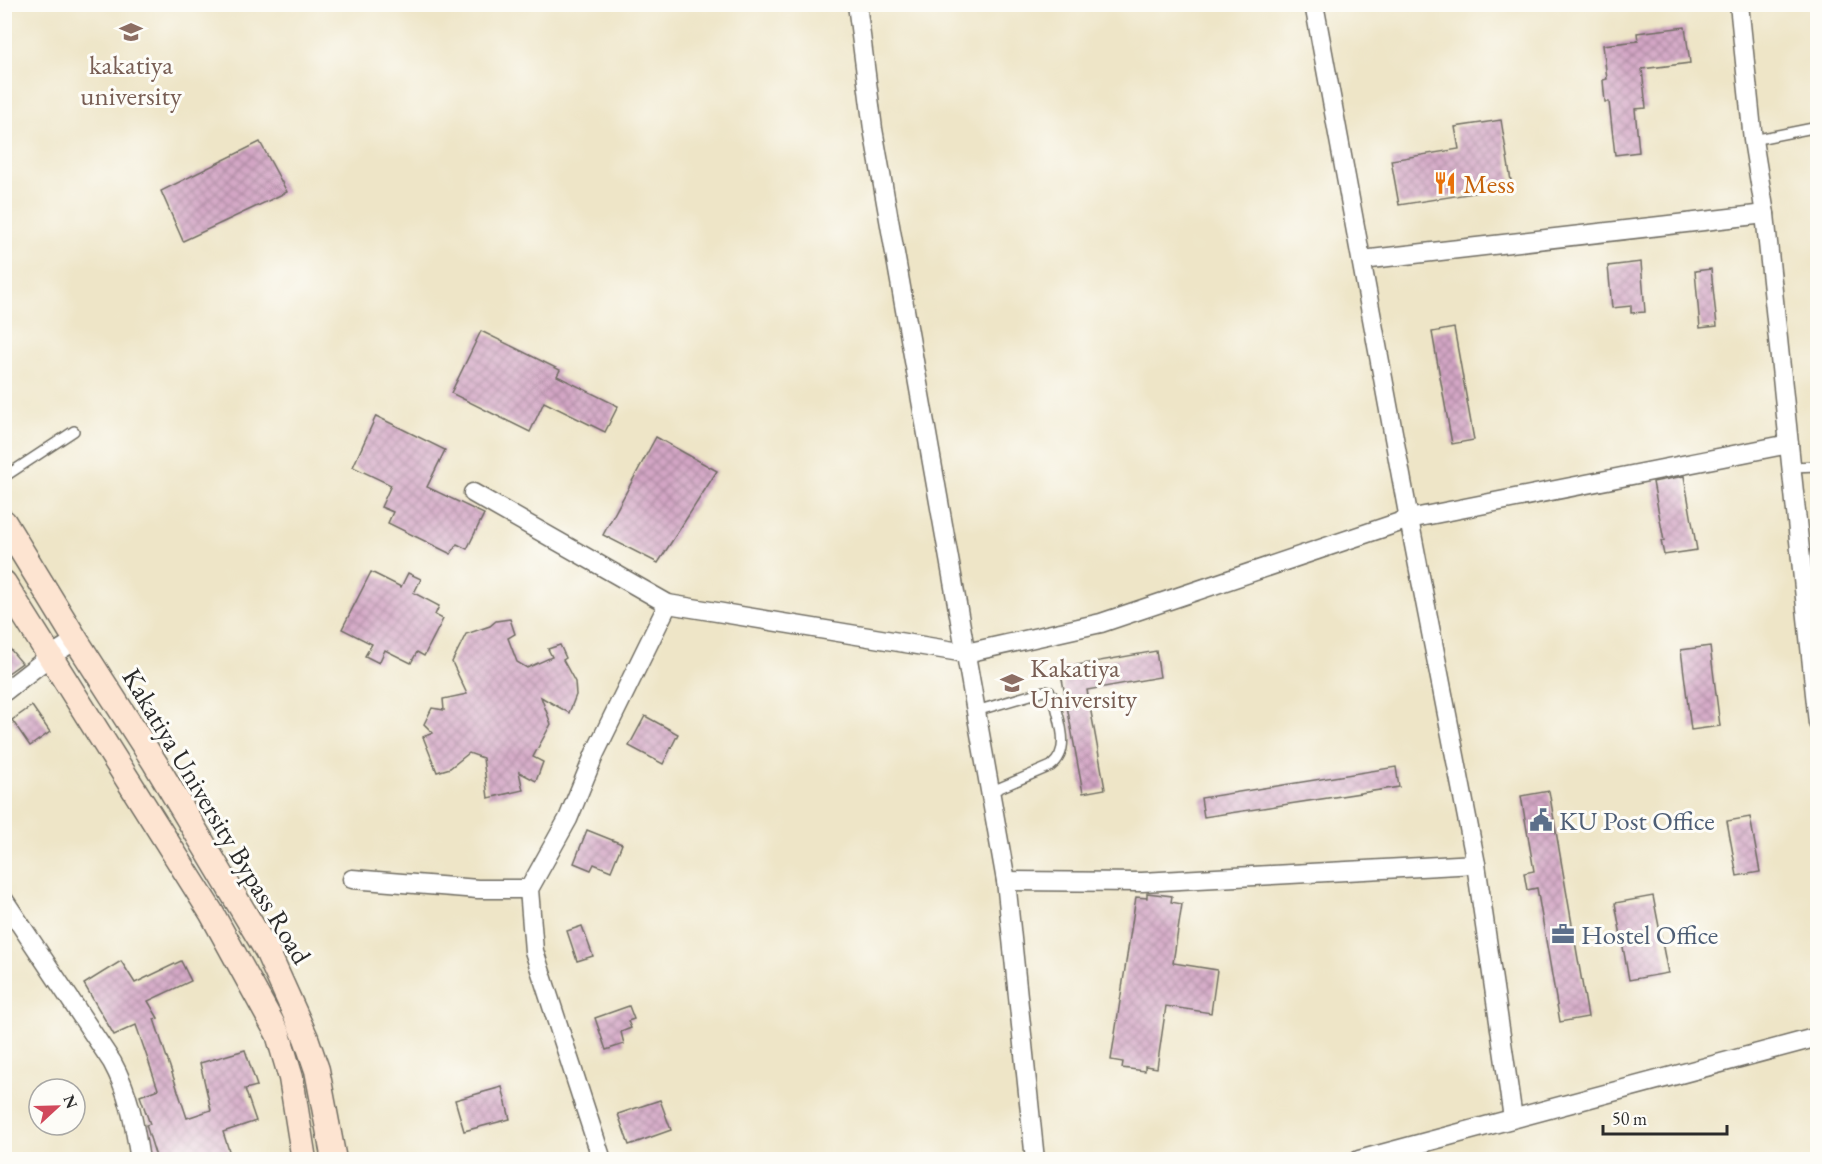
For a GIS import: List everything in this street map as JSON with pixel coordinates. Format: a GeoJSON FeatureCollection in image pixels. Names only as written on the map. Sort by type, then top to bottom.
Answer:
{"type":"FeatureCollection","features":[{"type":"Feature","properties":{"kind":"main road","name":"Kakatiya University Bypass Road"},"geometry":{"type":"LineString","coordinates":[[4,522],[155,763],[267,951],[306,1038],[317,1070],[334,1160]]}},
{"type":"Feature","properties":{"kind":"main road","name":"Kakatiya University Bypass Road"},"geometry":{"type":"LineString","coordinates":[[4,583],[211,912],[278,1034],[291,1078],[304,1160]]}},
{"type":"Feature","properties":{"kind":"street"},"geometry":{"type":"LineString","coordinates":[[857,4],[873,129],[1006,881],[1035,1160]]}},
{"type":"Feature","properties":{"kind":"street"},"geometry":{"type":"LineString","coordinates":[[1314,4],[1476,864],[1513,1118]]}},
{"type":"Feature","properties":{"kind":"street"},"geometry":{"type":"LineString","coordinates":[[1739,4],[1753,140],[1766,214],[1818,723]]}},
{"type":"Feature","properties":{"kind":"street"},"geometry":{"type":"LineString","coordinates":[[1362,260],[1766,214]]}},
{"type":"Feature","properties":{"kind":"street"},"geometry":{"type":"LineString","coordinates":[[473,493],[668,604],[966,653],[1101,623],[1410,519],[1789,444]]}},
{"type":"Feature","properties":{"kind":"street"},"geometry":{"type":"LineString","coordinates":[[602,1160],[534,951],[528,889],[568,819],[595,753],[668,604]]}},
{"type":"Feature","properties":{"kind":"street"},"geometry":{"type":"LineString","coordinates":[[4,692],[49,657],[76,640]]}},
{"type":"Feature","properties":{"kind":"street"},"geometry":{"type":"LineString","coordinates":[[1006,881],[1142,882],[1476,864]]}},
{"type":"Feature","properties":{"kind":"street"},"geometry":{"type":"LineString","coordinates":[[352,879],[478,890],[528,889]]}},
{"type":"Feature","properties":{"kind":"street"},"geometry":{"type":"LineString","coordinates":[[4,900],[112,1062],[122,1081],[133,1118],[140,1160]]}},
{"type":"Feature","properties":{"kind":"street"},"geometry":{"type":"LineString","coordinates":[[1359,1160],[1818,1037]]}},
{"type":"Feature","properties":{"kind":"lane"},"geometry":{"type":"LineString","coordinates":[[1753,140],[1818,127]]}},
{"type":"Feature","properties":{"kind":"lane"},"geometry":{"type":"LineString","coordinates":[[4,477],[74,431]]}},
{"type":"Feature","properties":{"kind":"lane"},"geometry":{"type":"LineString","coordinates":[[1792,467],[1818,466]]}},
{"type":"Feature","properties":{"kind":"lane"},"geometry":{"type":"LineString","coordinates":[[976,711],[1044,691],[1050,692],[1054,698],[1064,744],[1060,760],[1051,766],[990,792]]}},
{"type":"Feature","properties":{"kind":"building"},"geometry":{"type":"Polygon","coordinates":[[[1685,27],[1690,63],[1642,69],[1646,108],[1635,109],[1639,152],[1615,155],[1609,102],[1605,102],[1603,80],[1607,79],[1603,45],[1638,41],[1637,33],[1685,27]]]}},
{"type":"Feature","properties":{"kind":"building"},"geometry":{"type":"Polygon","coordinates":[[[1501,120],[1512,187],[1399,205],[1391,160],[1459,149],[1455,127],[1501,120]]]}},
{"type":"Feature","properties":{"kind":"building"},"geometry":{"type":"Polygon","coordinates":[[[260,142],[287,192],[183,241],[161,191],[260,142]]]}},
{"type":"Feature","properties":{"kind":"building"},"geometry":{"type":"Polygon","coordinates":[[[1641,262],[1645,312],[1631,313],[1631,306],[1612,308],[1608,266],[1641,262]]]}},
{"type":"Feature","properties":{"kind":"building"},"geometry":{"type":"Polygon","coordinates":[[[1711,269],[1717,326],[1700,328],[1695,271],[1711,269]]]}},
{"type":"Feature","properties":{"kind":"building"},"geometry":{"type":"Polygon","coordinates":[[[1454,328],[1474,440],[1452,444],[1432,332],[1454,328]]]}},
{"type":"Feature","properties":{"kind":"building"},"geometry":{"type":"Polygon","coordinates":[[[481,331],[560,370],[557,376],[618,406],[605,432],[544,402],[530,432],[451,393],[481,331]]]}},
{"type":"Feature","properties":{"kind":"building"},"geometry":{"type":"Polygon","coordinates":[[[376,416],[445,450],[427,487],[484,514],[467,549],[457,544],[451,554],[388,523],[393,512],[381,507],[391,485],[353,467],[376,416]]]}},
{"type":"Feature","properties":{"kind":"building"},"geometry":{"type":"Polygon","coordinates":[[[656,437],[717,471],[658,563],[603,535],[656,437]]]}},
{"type":"Feature","properties":{"kind":"building"},"geometry":{"type":"Polygon","coordinates":[[[1684,476],[1697,550],[1664,555],[1661,541],[1664,541],[1653,482],[1684,476]]]}},
{"type":"Feature","properties":{"kind":"building"},"geometry":{"type":"Polygon","coordinates":[[[371,572],[401,587],[408,573],[421,579],[414,593],[439,606],[435,615],[443,619],[424,656],[417,652],[411,663],[385,650],[379,663],[365,656],[372,644],[342,629],[371,572]]]}},
{"type":"Feature","properties":{"kind":"building"},"geometry":{"type":"Polygon","coordinates":[[[510,619],[515,634],[508,638],[517,662],[527,668],[552,657],[548,649],[560,645],[566,658],[563,660],[575,682],[576,695],[569,713],[541,697],[551,724],[533,757],[543,762],[536,781],[519,772],[523,790],[488,798],[483,758],[469,753],[450,768],[437,772],[423,737],[433,733],[424,724],[432,708],[444,710],[443,699],[467,694],[452,662],[466,634],[490,626],[496,621],[510,619]]]}},
{"type":"Feature","properties":{"kind":"building"},"geometry":{"type":"Polygon","coordinates":[[[4,642],[22,663],[4,676],[4,642]]]}},
{"type":"Feature","properties":{"kind":"building"},"geometry":{"type":"Polygon","coordinates":[[[1710,646],[1720,726],[1691,730],[1681,650],[1710,646]]]}},
{"type":"Feature","properties":{"kind":"building"},"geometry":{"type":"Polygon","coordinates":[[[1156,651],[1160,677],[1087,690],[1105,789],[1083,793],[1060,668],[1156,651]]]}},
{"type":"Feature","properties":{"kind":"building"},"geometry":{"type":"Polygon","coordinates":[[[32,706],[50,732],[30,746],[12,720],[32,706]]]}},
{"type":"Feature","properties":{"kind":"building"},"geometry":{"type":"Polygon","coordinates":[[[645,716],[678,734],[663,764],[629,746],[645,716]]]}},
{"type":"Feature","properties":{"kind":"building"},"geometry":{"type":"Polygon","coordinates":[[[1396,767],[1399,787],[1204,817],[1201,798],[1396,767]]]}},
{"type":"Feature","properties":{"kind":"building"},"geometry":{"type":"Polygon","coordinates":[[[1549,791],[1588,1017],[1560,1022],[1537,888],[1527,890],[1524,873],[1534,871],[1521,796],[1549,791]]]}},
{"type":"Feature","properties":{"kind":"building"},"geometry":{"type":"Polygon","coordinates":[[[1750,817],[1760,872],[1737,876],[1727,821],[1750,817]]]}},
{"type":"Feature","properties":{"kind":"building"},"geometry":{"type":"Polygon","coordinates":[[[587,830],[622,844],[611,871],[594,864],[591,870],[574,863],[587,830]]]}},
{"type":"Feature","properties":{"kind":"building"},"geometry":{"type":"Polygon","coordinates":[[[1147,893],[1172,896],[1171,902],[1182,904],[1173,963],[1217,970],[1211,1013],[1166,1006],[1157,1068],[1145,1066],[1145,1071],[1122,1068],[1123,1062],[1111,1060],[1136,897],[1147,898],[1147,893]]]}},
{"type":"Feature","properties":{"kind":"building"},"geometry":{"type":"Polygon","coordinates":[[[1653,896],[1668,973],[1629,980],[1615,903],[1653,896]]]}},
{"type":"Feature","properties":{"kind":"building"},"geometry":{"type":"Polygon","coordinates":[[[582,926],[593,956],[577,961],[567,931],[582,926]]]}},
{"type":"Feature","properties":{"kind":"building"},"geometry":{"type":"Polygon","coordinates":[[[121,961],[135,983],[181,961],[191,981],[148,1001],[158,1018],[154,1019],[187,1118],[211,1110],[200,1063],[245,1050],[257,1086],[245,1089],[256,1121],[223,1132],[232,1160],[157,1160],[146,1125],[150,1124],[140,1096],[158,1089],[136,1025],[114,1035],[84,984],[121,961]]]}},
{"type":"Feature","properties":{"kind":"building"},"geometry":{"type":"Polygon","coordinates":[[[629,1006],[634,1019],[628,1021],[631,1028],[621,1032],[624,1044],[606,1050],[595,1018],[629,1006]]]}},
{"type":"Feature","properties":{"kind":"building"},"geometry":{"type":"Polygon","coordinates":[[[502,1087],[510,1119],[464,1131],[455,1100],[502,1087]]]}},
{"type":"Feature","properties":{"kind":"building"},"geometry":{"type":"Polygon","coordinates":[[[660,1100],[671,1130],[629,1145],[618,1114],[660,1100]]]}},
{"type":"Feature","properties":{"kind":"place","name":"kakatiya university"},"geometry":{"type":"Point","coordinates":[131,32]}},
{"type":"Feature","properties":{"kind":"place","name":"Mess"},"geometry":{"type":"Point","coordinates":[1445,183]}},
{"type":"Feature","properties":{"kind":"place","name":"Kakatiya University"},"geometry":{"type":"Point","coordinates":[1012,683]}},
{"type":"Feature","properties":{"kind":"place","name":"KU Post Office"},"geometry":{"type":"Point","coordinates":[1541,820]}},
{"type":"Feature","properties":{"kind":"place","name":"Hostel Office"},"geometry":{"type":"Point","coordinates":[1563,934]}}]}
